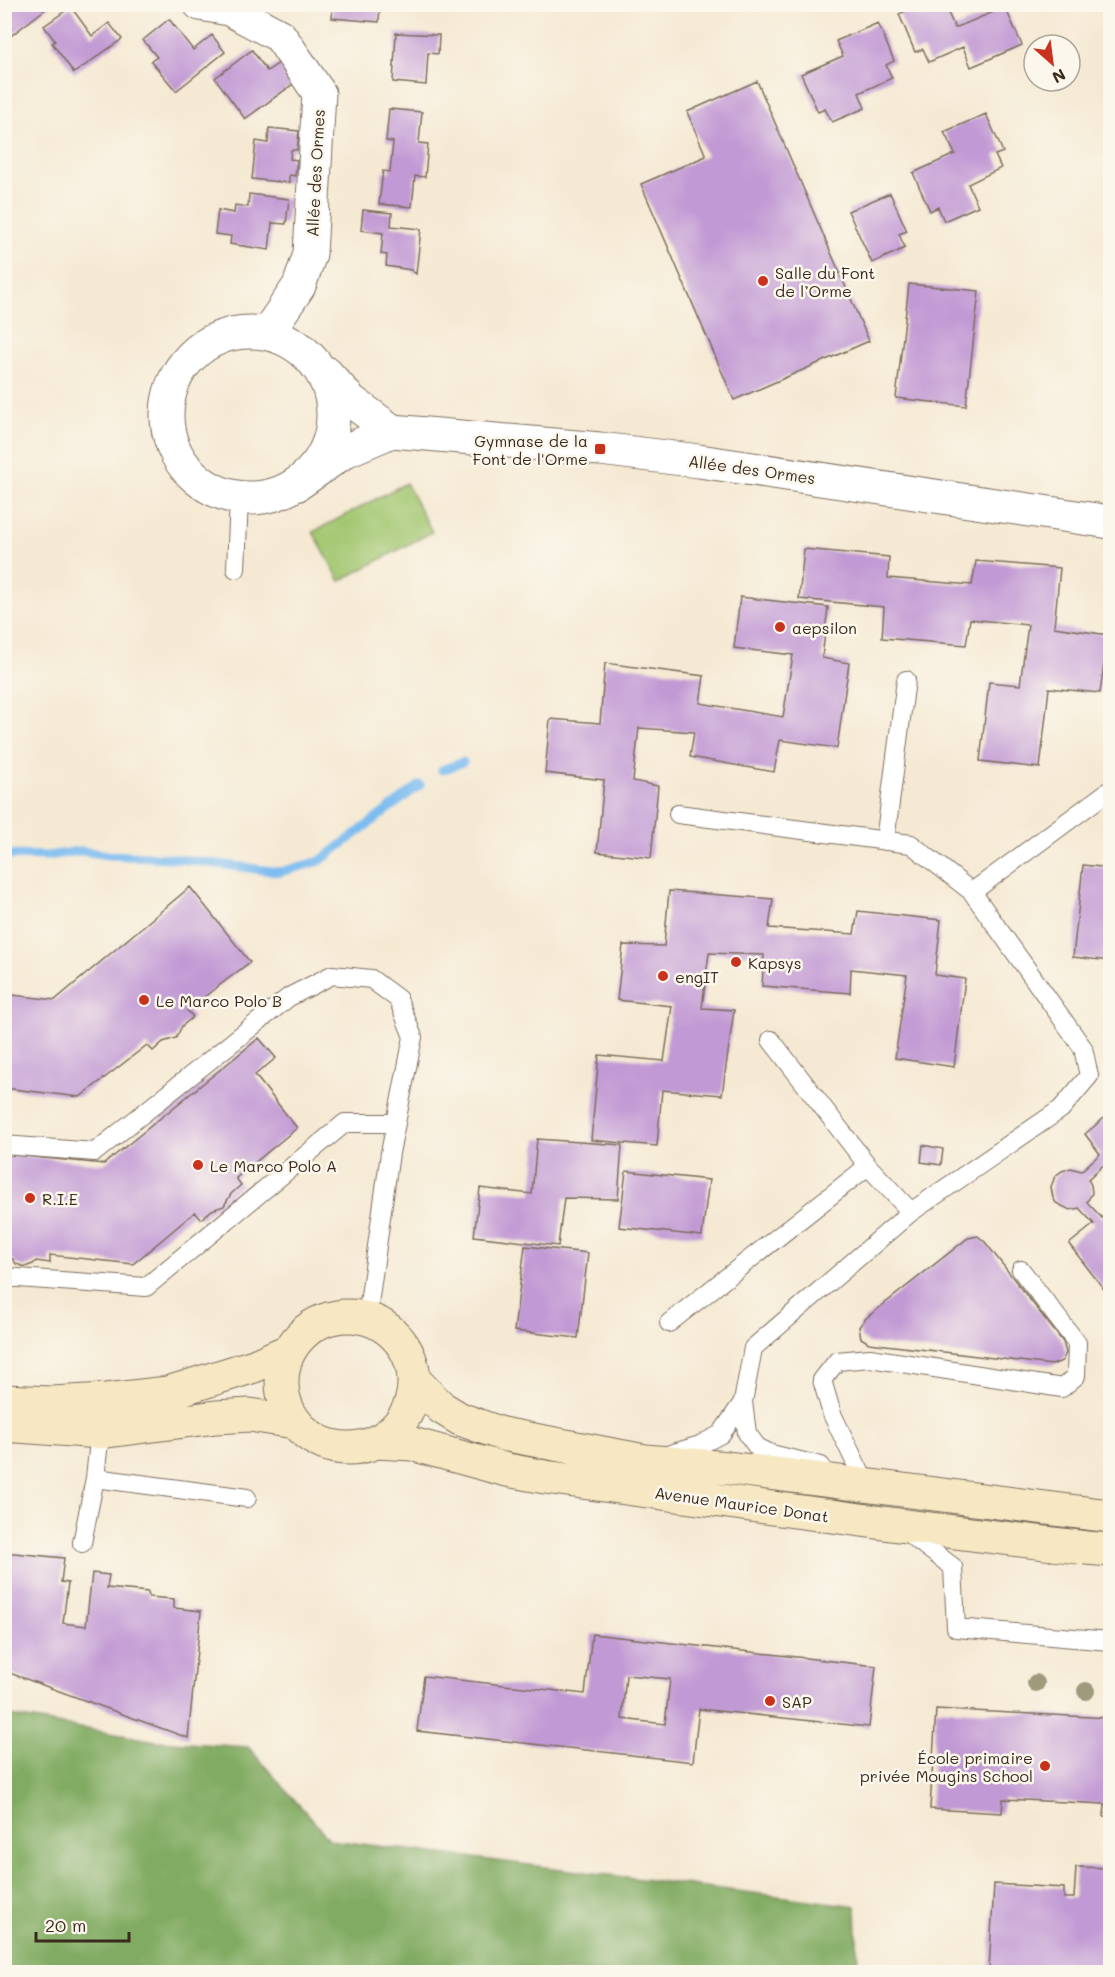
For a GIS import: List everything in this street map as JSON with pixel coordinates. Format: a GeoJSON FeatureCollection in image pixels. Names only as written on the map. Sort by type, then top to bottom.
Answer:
{"type":"FeatureCollection","features":[{"type":"Feature","properties":{"kind":"main road"},"geometry":{"type":"LineString","coordinates":[[345,1316],[367,1318],[382,1325],[395,1335],[405,1348],[412,1363],[414,1380],[412,1399],[404,1416],[392,1431],[376,1442],[354,1448],[330,1446],[304,1432],[294,1422],[285,1405],[281,1386],[283,1367],[290,1350],[304,1332],[323,1320],[345,1316]]}},
{"type":"Feature","properties":{"kind":"main road"},"geometry":{"type":"LineString","coordinates":[[4,1401],[52,1403],[168,1393],[254,1366],[290,1350]]}},
{"type":"Feature","properties":{"kind":"main road","name":"Avenue Maurice Donat"},"geometry":{"type":"LineString","coordinates":[[414,1380],[451,1414],[502,1434],[645,1461],[728,1468],[1110,1516]]}},
{"type":"Feature","properties":{"kind":"main road"},"geometry":{"type":"LineString","coordinates":[[4,1425],[100,1432],[249,1415],[294,1422]]}},
{"type":"Feature","properties":{"kind":"main road","name":"Avenue Maurice Donat"},"geometry":{"type":"LineString","coordinates":[[376,1442],[412,1444],[545,1478],[898,1526],[1110,1550]]}},
{"type":"Feature","properties":{"kind":"street","name":"Allée des Ormes"},"geometry":{"type":"LineString","coordinates":[[221,6],[280,36],[319,93],[310,254],[299,286],[267,333]]}},
{"type":"Feature","properties":{"kind":"street"},"geometry":{"type":"LineString","coordinates":[[317,364],[330,388],[334,416],[330,442],[317,466],[296,485],[279,494],[259,499],[239,498],[213,490],[191,475],[175,453],[167,428],[168,401],[176,376],[192,355],[214,339],[240,332],[267,333],[295,344],[317,364],[350,400],[392,430]]}},
{"type":"Feature","properties":{"kind":"street","name":"Allée des Ormes"},"geometry":{"type":"LineString","coordinates":[[296,485],[345,451],[392,430],[600,449],[699,461],[1110,522]]}},
{"type":"Feature","properties":{"kind":"lane"},"geometry":{"type":"LineString","coordinates":[[236,569],[239,498]]}},
{"type":"Feature","properties":{"kind":"lane"},"geometry":{"type":"LineString","coordinates":[[885,841],[906,680]]}},
{"type":"Feature","properties":{"kind":"lane"},"geometry":{"type":"LineString","coordinates":[[972,892],[1110,790]]}},
{"type":"Feature","properties":{"kind":"lane"},"geometry":{"type":"LineString","coordinates":[[678,814],[911,843],[972,892],[1083,1048],[1089,1076],[1061,1109],[910,1212],[753,1348],[742,1402],[747,1433],[757,1447],[771,1454],[934,1495]]}},
{"type":"Feature","properties":{"kind":"lane"},"geometry":{"type":"LineString","coordinates":[[4,1145],[95,1152],[289,997],[332,975],[371,979],[398,999],[413,1037],[390,1153],[367,1318]]}},
{"type":"Feature","properties":{"kind":"lane"},"geometry":{"type":"LineString","coordinates":[[771,1040],[868,1166],[910,1212]]}},
{"type":"Feature","properties":{"kind":"lane"},"geometry":{"type":"LineString","coordinates":[[4,1277],[146,1287],[345,1123],[396,1123]]}},
{"type":"Feature","properties":{"kind":"lane"},"geometry":{"type":"LineString","coordinates":[[669,1323],[868,1166]]}},
{"type":"Feature","properties":{"kind":"lane"},"geometry":{"type":"LineString","coordinates":[[862,1476],[832,1414],[822,1380],[837,1361],[870,1358],[1062,1388],[1076,1376],[1077,1343],[1021,1270]]}},
{"type":"Feature","properties":{"kind":"lane"},"geometry":{"type":"LineString","coordinates":[[82,1543],[95,1478],[100,1432],[106,1420],[119,1410],[158,1403],[168,1393]]}},
{"type":"Feature","properties":{"kind":"lane"},"geometry":{"type":"LineString","coordinates":[[645,1461],[700,1445],[721,1434],[742,1402]]}},
{"type":"Feature","properties":{"kind":"lane"},"geometry":{"type":"LineString","coordinates":[[95,1478],[247,1498]]}},
{"type":"Feature","properties":{"kind":"lane"},"geometry":{"type":"LineString","coordinates":[[898,1526],[953,1567],[956,1628],[1110,1641]]}},
{"type":"Feature","properties":{"kind":"green space"},"geometry":{"type":"Polygon","coordinates":[[[406,483],[432,532],[340,581],[313,532],[406,483]]]}},
{"type":"Feature","properties":{"kind":"green space"},"geometry":{"type":"Polygon","coordinates":[[[4,1715],[156,1741],[248,1747],[330,1840],[856,1906],[858,1972],[5,1972],[4,1715]]]}},
{"type":"Feature","properties":{"kind":"building"},"geometry":{"type":"Polygon","coordinates":[[[4,4],[52,4],[8,38],[4,34],[4,4]]]}},
{"type":"Feature","properties":{"kind":"building"},"geometry":{"type":"Polygon","coordinates":[[[333,4],[380,4],[379,22],[332,18],[333,4]]]}},
{"type":"Feature","properties":{"kind":"building"},"geometry":{"type":"Polygon","coordinates":[[[395,4],[430,4],[429,10],[394,6],[395,4]]]}},
{"type":"Feature","properties":{"kind":"building"},"geometry":{"type":"Polygon","coordinates":[[[920,4],[944,4],[955,28],[1005,7],[1022,45],[971,67],[963,47],[929,62],[923,49],[915,52],[899,14],[920,4]]]}},
{"type":"Feature","properties":{"kind":"building"},"geometry":{"type":"Polygon","coordinates":[[[71,7],[92,36],[109,23],[122,39],[74,73],[52,43],[55,41],[44,26],[71,7]]]}},
{"type":"Feature","properties":{"kind":"building"},"geometry":{"type":"Polygon","coordinates":[[[169,19],[193,50],[212,35],[225,52],[176,91],[151,61],[157,57],[143,40],[169,19]]]}},
{"type":"Feature","properties":{"kind":"building"},"geometry":{"type":"Polygon","coordinates":[[[878,23],[894,61],[886,65],[892,78],[859,93],[865,108],[832,122],[825,109],[818,112],[801,74],[843,56],[836,41],[878,23]]]}},
{"type":"Feature","properties":{"kind":"building"},"geometry":{"type":"Polygon","coordinates":[[[396,33],[439,35],[438,54],[428,53],[426,85],[393,82],[396,33]]]}},
{"type":"Feature","properties":{"kind":"building"},"geometry":{"type":"Polygon","coordinates":[[[252,50],[267,71],[279,63],[293,84],[245,119],[215,78],[252,50]]]}},
{"type":"Feature","properties":{"kind":"building","name":"Salle du Font de l’Orme"},"geometry":{"type":"Polygon","coordinates":[[[757,81],[869,341],[734,400],[641,184],[706,156],[687,112],[757,81]]]}},
{"type":"Feature","properties":{"kind":"building"},"geometry":{"type":"Polygon","coordinates":[[[389,109],[422,112],[419,143],[428,144],[425,177],[415,176],[412,207],[379,204],[383,171],[390,172],[393,142],[386,141],[389,109]]]}},
{"type":"Feature","properties":{"kind":"building"},"geometry":{"type":"Polygon","coordinates":[[[986,114],[1003,152],[995,155],[1001,168],[968,184],[978,206],[944,221],[938,207],[930,211],[913,173],[955,154],[944,132],[986,114]]]}},
{"type":"Feature","properties":{"kind":"building"},"geometry":{"type":"Polygon","coordinates":[[[269,128],[299,131],[297,150],[291,150],[290,159],[297,160],[295,176],[289,175],[289,183],[252,179],[256,141],[268,143],[269,128]]]}},
{"type":"Feature","properties":{"kind":"building"},"geometry":{"type":"Polygon","coordinates":[[[890,193],[907,231],[899,234],[905,248],[872,263],[848,211],[890,193]]]}},
{"type":"Feature","properties":{"kind":"building"},"geometry":{"type":"Polygon","coordinates":[[[249,194],[289,199],[286,224],[272,223],[269,250],[230,244],[231,236],[215,234],[218,210],[234,213],[235,205],[248,207],[249,194]]]}},
{"type":"Feature","properties":{"kind":"building"},"geometry":{"type":"Polygon","coordinates":[[[363,210],[392,213],[391,226],[421,229],[416,274],[411,270],[386,266],[387,255],[381,254],[383,233],[361,230],[363,210]]]}},
{"type":"Feature","properties":{"kind":"building"},"geometry":{"type":"Polygon","coordinates":[[[909,284],[979,291],[966,406],[896,398],[909,284]]]}},
{"type":"Feature","properties":{"kind":"building"},"geometry":{"type":"Polygon","coordinates":[[[804,549],[889,557],[888,578],[972,585],[976,561],[1060,568],[1054,627],[1108,635],[1100,693],[1049,688],[1040,768],[980,761],[989,682],[1020,685],[1028,625],[970,619],[966,645],[882,638],[884,607],[799,599],[804,549]]]}},
{"type":"Feature","properties":{"kind":"building"},"geometry":{"type":"Polygon","coordinates":[[[740,597],[828,607],[822,658],[849,663],[837,748],[780,740],[774,772],[690,757],[694,732],[639,728],[633,781],[658,786],[651,858],[597,852],[604,780],[545,773],[550,719],[600,723],[605,663],[704,676],[700,703],[783,717],[793,655],[734,648],[740,597]]]}},
{"type":"Feature","properties":{"kind":"building"},"geometry":{"type":"Polygon","coordinates":[[[1083,865],[1110,868],[1110,961],[1073,957],[1083,865]]]}},
{"type":"Feature","properties":{"kind":"building","name":"Le Marco Polo B"},"geometry":{"type":"Polygon","coordinates":[[[190,887],[250,962],[187,1010],[193,1017],[182,1026],[176,1038],[163,1042],[153,1051],[147,1045],[80,1097],[4,1088],[4,994],[55,1000],[190,887]]]}},
{"type":"Feature","properties":{"kind":"building"},"geometry":{"type":"Polygon","coordinates":[[[669,891],[773,899],[769,928],[854,934],[858,911],[941,920],[935,975],[965,979],[954,1067],[895,1058],[907,975],[851,969],[850,993],[762,986],[764,955],[709,953],[702,1008],[734,1010],[722,1095],[662,1090],[657,1146],[591,1140],[599,1055],[664,1061],[672,1006],[617,1000],[623,945],[664,946],[669,891]]]}},
{"type":"Feature","properties":{"kind":"building","name":"Le Marco Polo A"},"geometry":{"type":"Polygon","coordinates":[[[259,1038],[276,1058],[255,1075],[297,1128],[236,1178],[241,1185],[231,1194],[224,1206],[212,1210],[201,1219],[195,1212],[133,1264],[50,1255],[50,1263],[36,1261],[25,1267],[16,1264],[13,1259],[4,1258],[4,1154],[104,1164],[259,1038]]]}},
{"type":"Feature","properties":{"kind":"building"},"geometry":{"type":"Polygon","coordinates":[[[1110,1113],[1110,1166],[1107,1162],[1088,1179],[1092,1193],[1087,1202],[1102,1218],[1110,1211],[1110,1297],[1069,1244],[1094,1224],[1079,1208],[1070,1210],[1056,1203],[1051,1187],[1055,1176],[1062,1171],[1071,1168],[1081,1171],[1100,1154],[1085,1134],[1110,1113]]]}},
{"type":"Feature","properties":{"kind":"building"},"geometry":{"type":"Polygon","coordinates":[[[537,1139],[622,1145],[618,1199],[564,1198],[558,1246],[474,1236],[480,1188],[532,1194],[537,1139]]]}},
{"type":"Feature","properties":{"kind":"building"},"geometry":{"type":"Polygon","coordinates":[[[923,1145],[943,1149],[941,1165],[921,1162],[923,1145]]]}},
{"type":"Feature","properties":{"kind":"building"},"geometry":{"type":"Polygon","coordinates":[[[626,1171],[709,1180],[702,1236],[619,1227],[626,1171]]]}},
{"type":"Feature","properties":{"kind":"building"},"geometry":{"type":"Polygon","coordinates":[[[978,1236],[1063,1342],[1066,1353],[1062,1361],[1052,1365],[869,1343],[861,1338],[859,1327],[865,1319],[968,1238],[978,1236]]]}},
{"type":"Feature","properties":{"kind":"building"},"geometry":{"type":"Polygon","coordinates":[[[525,1246],[588,1253],[578,1338],[514,1331],[525,1246]]]}},
{"type":"Feature","properties":{"kind":"building"},"geometry":{"type":"Polygon","coordinates":[[[4,1552],[64,1558],[61,1582],[68,1583],[63,1623],[86,1626],[92,1573],[109,1575],[107,1588],[148,1592],[149,1597],[174,1599],[174,1608],[201,1611],[188,1738],[4,1671],[4,1552]]]}},
{"type":"Feature","properties":{"kind":"building","name":"SAP"},"geometry":{"type":"Polygon","coordinates":[[[592,1634],[876,1666],[869,1727],[699,1709],[693,1762],[417,1731],[424,1676],[585,1694],[592,1634]],[[626,1675],[622,1719],[665,1724],[670,1679],[626,1675]]]}},
{"type":"Feature","properties":{"kind":"building"},"geometry":{"type":"Polygon","coordinates":[[[936,1709],[1109,1718],[1107,1753],[1110,1753],[1110,1817],[1104,1816],[1105,1804],[1003,1799],[1002,1813],[930,1809],[936,1709]]]}},
{"type":"Feature","properties":{"kind":"building"},"geometry":{"type":"Polygon","coordinates":[[[1076,1867],[1110,1868],[1110,1972],[989,1970],[994,1884],[1064,1888],[1064,1898],[1074,1898],[1076,1867]]]}},
{"type":"Feature","properties":{"kind":"waterway"},"geometry":{"type":"LineString","coordinates":[[442,770],[463,762]]}},
{"type":"Feature","properties":{"kind":"waterway"},"geometry":{"type":"LineString","coordinates":[[4,855],[47,856],[81,851],[108,855],[171,858],[280,872],[320,861],[420,785]]}},
{"type":"Feature","properties":{"kind":"place","name":"Salle du Font de l’Orme"},"geometry":{"type":"Point","coordinates":[763,281]}},
{"type":"Feature","properties":{"kind":"place","name":"Gymnase de la Font de l'Orme"},"geometry":{"type":"Point","coordinates":[600,449]}},
{"type":"Feature","properties":{"kind":"place","name":"aepsilon"},"geometry":{"type":"Point","coordinates":[780,627]}},
{"type":"Feature","properties":{"kind":"place","name":"Kapsys"},"geometry":{"type":"Point","coordinates":[736,962]}},
{"type":"Feature","properties":{"kind":"place","name":"engIT"},"geometry":{"type":"Point","coordinates":[663,976]}},
{"type":"Feature","properties":{"kind":"place","name":"Le Marco Polo B"},"geometry":{"type":"Point","coordinates":[144,1000]}},
{"type":"Feature","properties":{"kind":"place","name":"Le Marco Polo A"},"geometry":{"type":"Point","coordinates":[198,1165]}},
{"type":"Feature","properties":{"kind":"place","name":"R.I.E"},"geometry":{"type":"Point","coordinates":[30,1198]}},
{"type":"Feature","properties":{"kind":"place","name":"SAP"},"geometry":{"type":"Point","coordinates":[770,1701]}},
{"type":"Feature","properties":{"kind":"place","name":"École primaire privée Mougins School"},"geometry":{"type":"Point","coordinates":[1045,1766]}}]}
